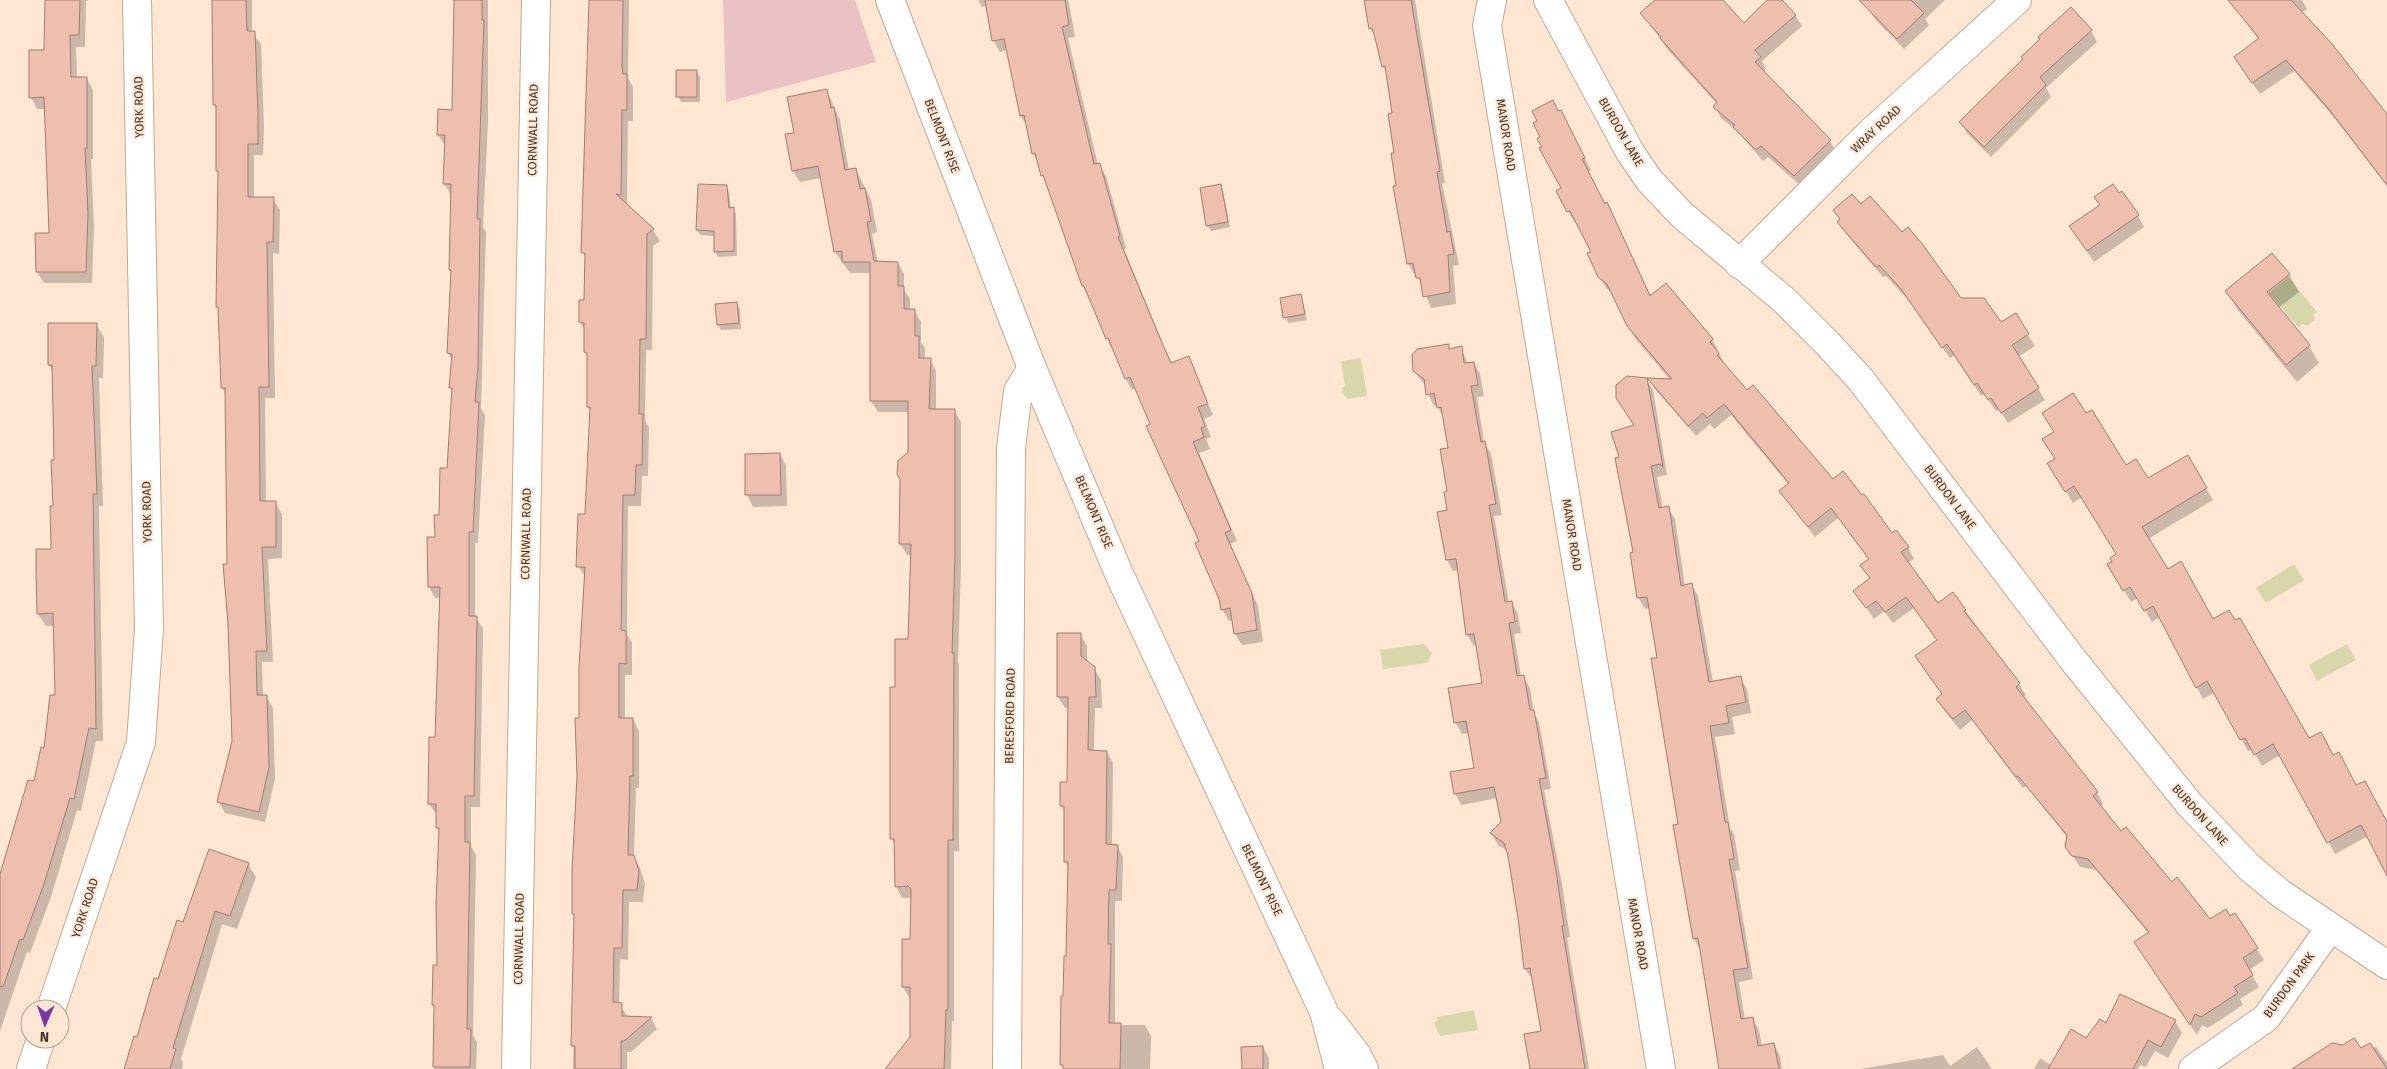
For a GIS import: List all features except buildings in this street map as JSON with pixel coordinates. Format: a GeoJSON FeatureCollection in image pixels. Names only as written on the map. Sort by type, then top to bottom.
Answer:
{"type":"FeatureCollection","features":[{"type":"Feature","properties":{"kind":"main road","name":"YORK ROAD"},"geometry":{"type":"LineString","coordinates":[[54,999],[141,742],[149,629],[137,0]]}},
{"type":"Feature","properties":{"kind":"main road","name":"CORNWALL ROAD"},"geometry":{"type":"LineString","coordinates":[[516,1069],[536,0]]}},
{"type":"Feature","properties":{"kind":"main road","name":"BELMONT RISE"},"geometry":{"type":"LineString","coordinates":[[890,0],[1032,368],[1120,576],[1324,1012],[1339,1069]]}},
{"type":"Feature","properties":{"kind":"main road","name":"MANOR ROAD"},"geometry":{"type":"LineString","coordinates":[[1492,0],[1487,26],[1661,1069]]}},
{"type":"Feature","properties":{"kind":"main road","name":"BURDON LANE"},"geometry":{"type":"LineString","coordinates":[[1548,0],[1630,152],[1649,180],[1682,215],[1784,300],[1861,380],[2074,661],[2190,805],[2249,867],[2280,893],[2387,965]]}},
{"type":"Feature","properties":{"kind":"main road","name":"WRAY ROAD"},"geometry":{"type":"LineString","coordinates":[[1739,264],[1869,134],[2017,0]]}},
{"type":"Feature","properties":{"kind":"main road","name":"BERESFORD ROAD"},"geometry":{"type":"LineString","coordinates":[[1007,1069],[1011,448],[1018,391],[1032,368]]}},
{"type":"Feature","properties":{"kind":"main road","name":"BURDON PARK"},"geometry":{"type":"LineString","coordinates":[[2193,1069],[2266,1018],[2330,928]]}},
{"type":"Feature","properties":{"kind":"main road","name":"BELMONT RISE"},"geometry":{"type":"LineString","coordinates":[[1324,1012],[1357,1054],[1364,1069]]}},
{"type":"Feature","properties":{"kind":"main road"},"geometry":{"type":"LineString","coordinates":[[31,1069],[38,1049]]}},
{"type":"Feature","properties":{"kind":"shaded area"},"geometry":{"type":"Polygon","coordinates":[[[723,0],[855,0],[876,62],[726,102],[723,0]]]}},
{"type":"Feature","properties":{"kind":"shaded area"},"geometry":{"type":"Polygon","coordinates":[[[2288,277],[2317,312],[2313,315],[2315,320],[2307,326],[2303,324],[2298,327],[2269,293],[2288,277]]]}},
{"type":"Feature","properties":{"kind":"shaded area"},"geometry":{"type":"Polygon","coordinates":[[[1361,358],[1367,396],[1348,399],[1342,393],[1342,388],[1345,386],[1341,361],[1361,358]]]}},
{"type":"Feature","properties":{"kind":"shaded area"},"geometry":{"type":"Polygon","coordinates":[[[2294,564],[2304,580],[2266,603],[2256,588],[2294,564]]]}},
{"type":"Feature","properties":{"kind":"shaded area"},"geometry":{"type":"Polygon","coordinates":[[[1424,644],[1432,653],[1427,663],[1383,669],[1380,650],[1424,644]]]}},
{"type":"Feature","properties":{"kind":"shaded area"},"geometry":{"type":"Polygon","coordinates":[[[2347,644],[2356,660],[2317,681],[2309,665],[2347,644]]]}},
{"type":"Feature","properties":{"kind":"shaded area"},"geometry":{"type":"Polygon","coordinates":[[[1474,1010],[1478,1030],[1440,1036],[1434,1023],[1438,1020],[1437,1017],[1474,1010]]]}}]}
